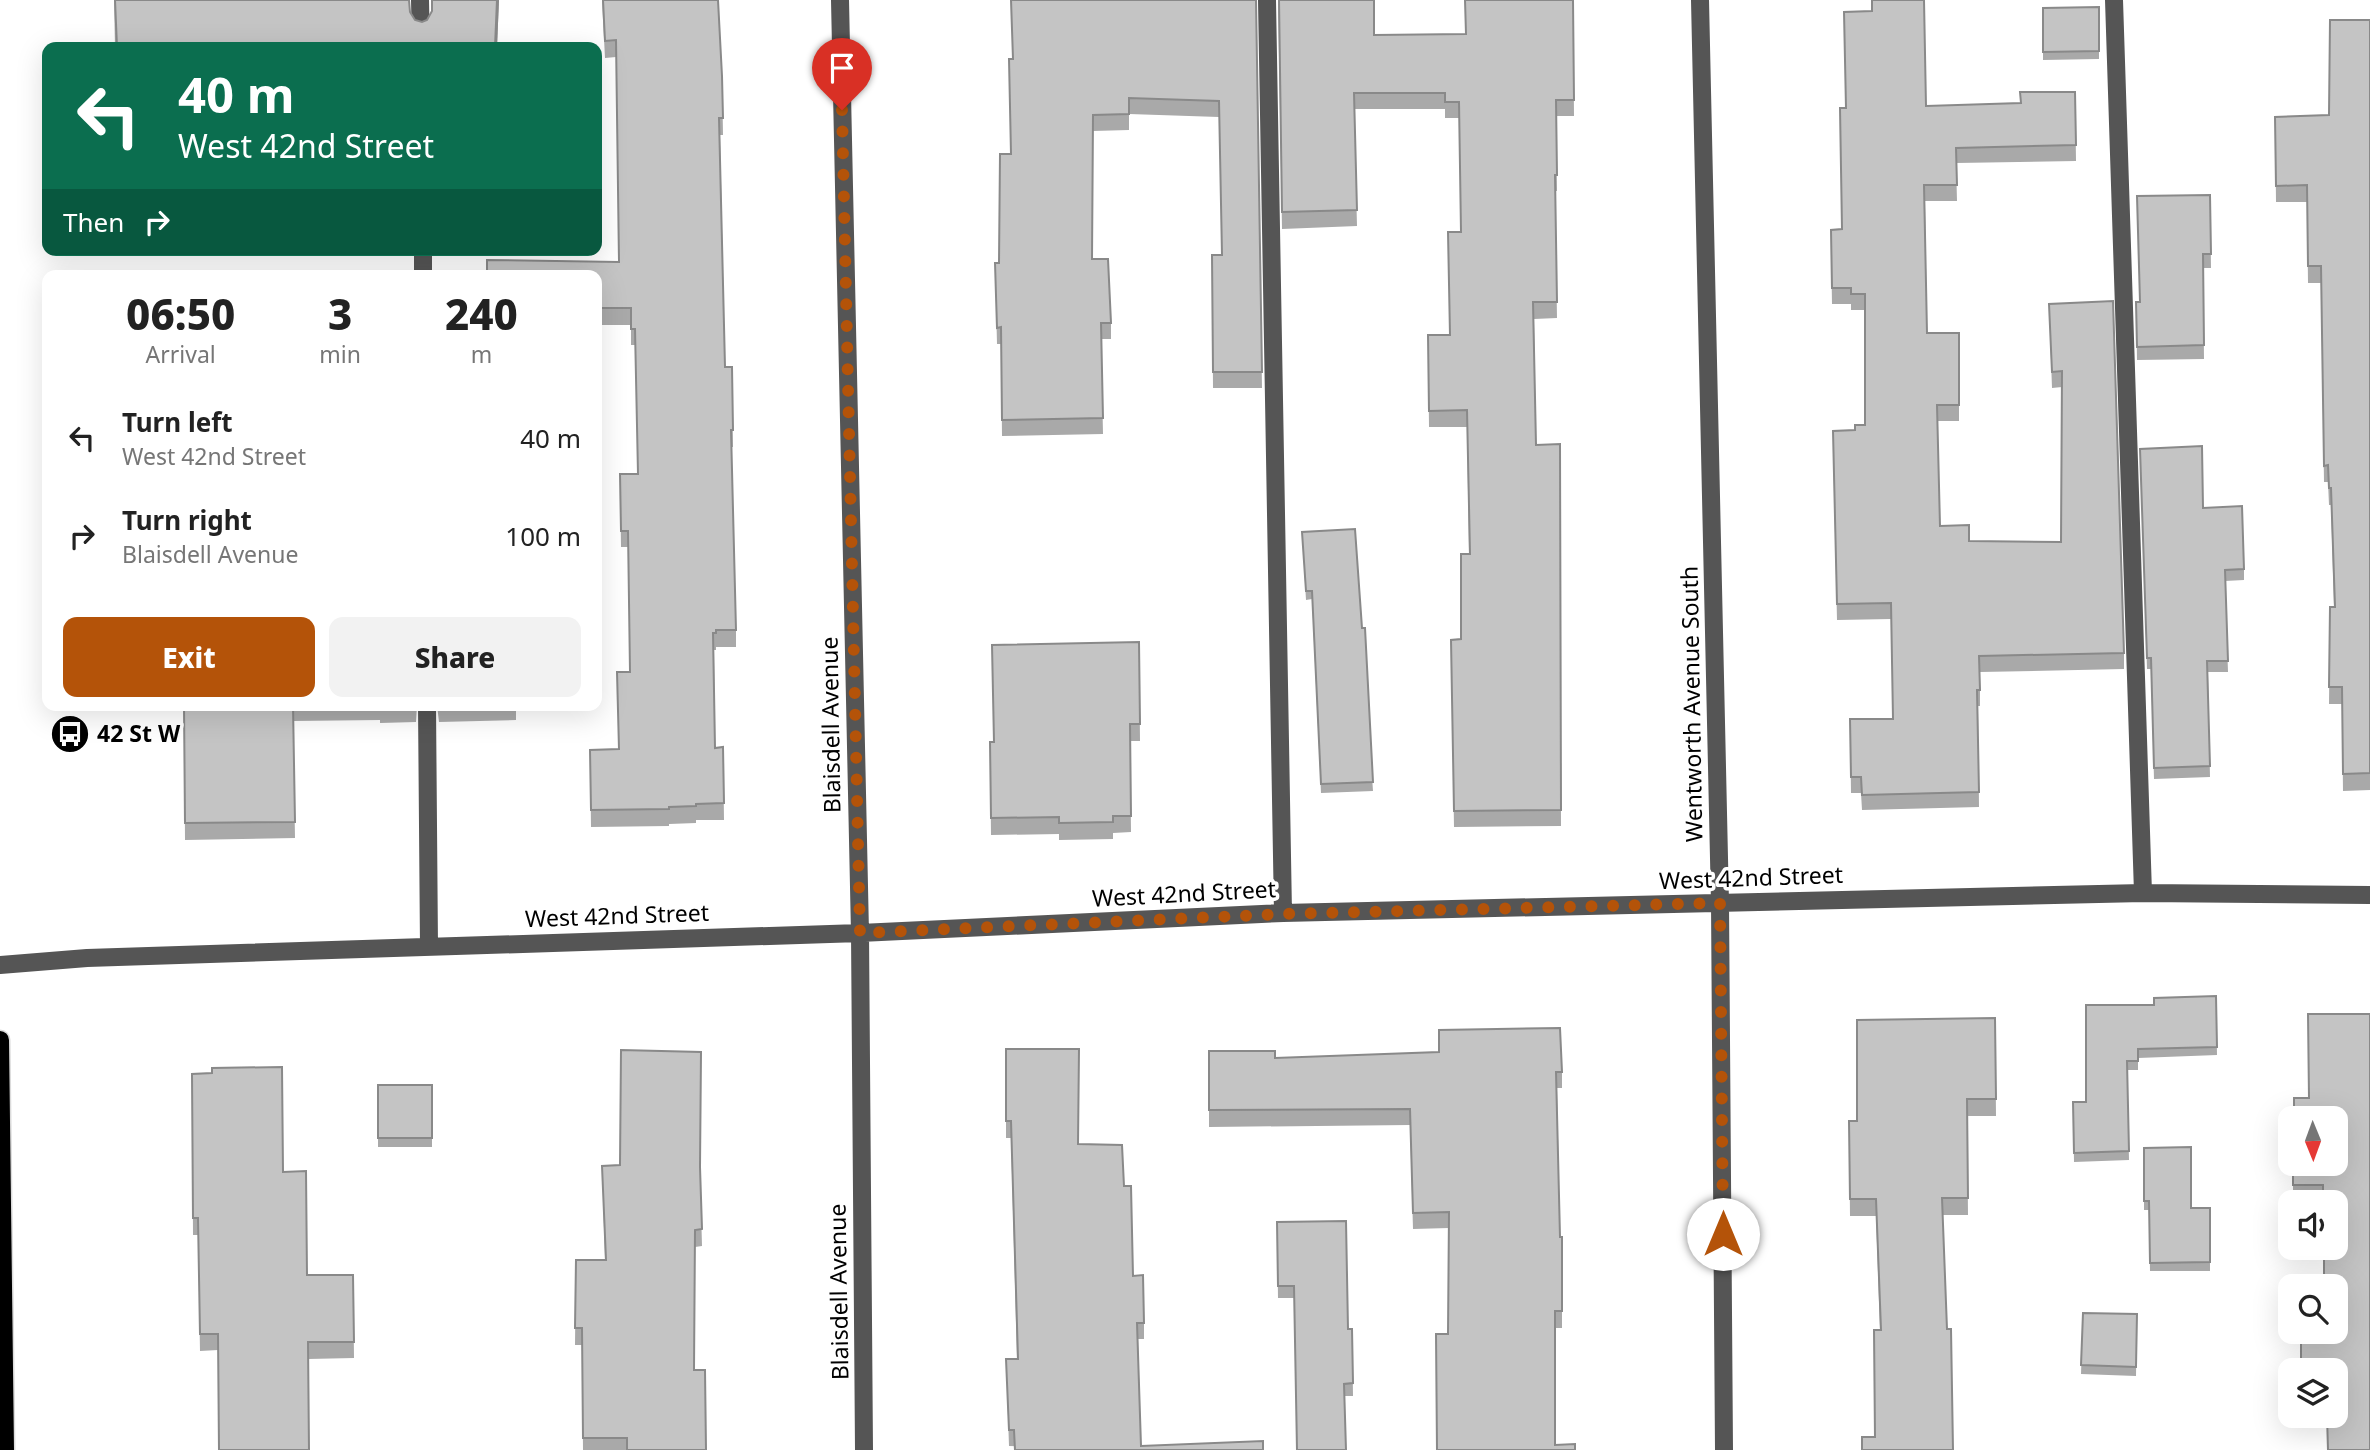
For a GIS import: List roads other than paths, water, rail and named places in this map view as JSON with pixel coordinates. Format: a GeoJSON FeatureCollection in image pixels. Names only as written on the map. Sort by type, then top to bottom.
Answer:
{"type":"FeatureCollection","features":[{"type":"Feature","properties":{"kind":"main road"},"geometry":{"type":"LineString","coordinates":[[0,1040],[5,1450]]}},
{"type":"Feature","properties":{"kind":"street"},"geometry":{"type":"LineString","coordinates":[[420,0],[421,42]]}},
{"type":"Feature","properties":{"kind":"street","name":"Blaisdell Avenue"},"geometry":{"type":"LineString","coordinates":[[840,0],[860,933],[864,1450]]}},
{"type":"Feature","properties":{"kind":"street"},"geometry":{"type":"LineString","coordinates":[[1267,0],[1283,914]]}},
{"type":"Feature","properties":{"kind":"street","name":"Wentworth Avenue South"},"geometry":{"type":"LineString","coordinates":[[1700,0],[1720,903],[1724,1450]]}},
{"type":"Feature","properties":{"kind":"street"},"geometry":{"type":"LineString","coordinates":[[2114,0],[2143,893]]}},
{"type":"Feature","properties":{"kind":"street"},"geometry":{"type":"LineString","coordinates":[[427,711],[429,946]]}},
{"type":"Feature","properties":{"kind":"street","name":"West 42nd Street"},"geometry":{"type":"LineString","coordinates":[[0,965],[87,958],[860,933],[1283,914],[2143,893],[2370,895]]}},
{"type":"Feature","properties":{"kind":"place","name":"42 St W"},"geometry":{"type":"Point","coordinates":[70,734]}}]}
